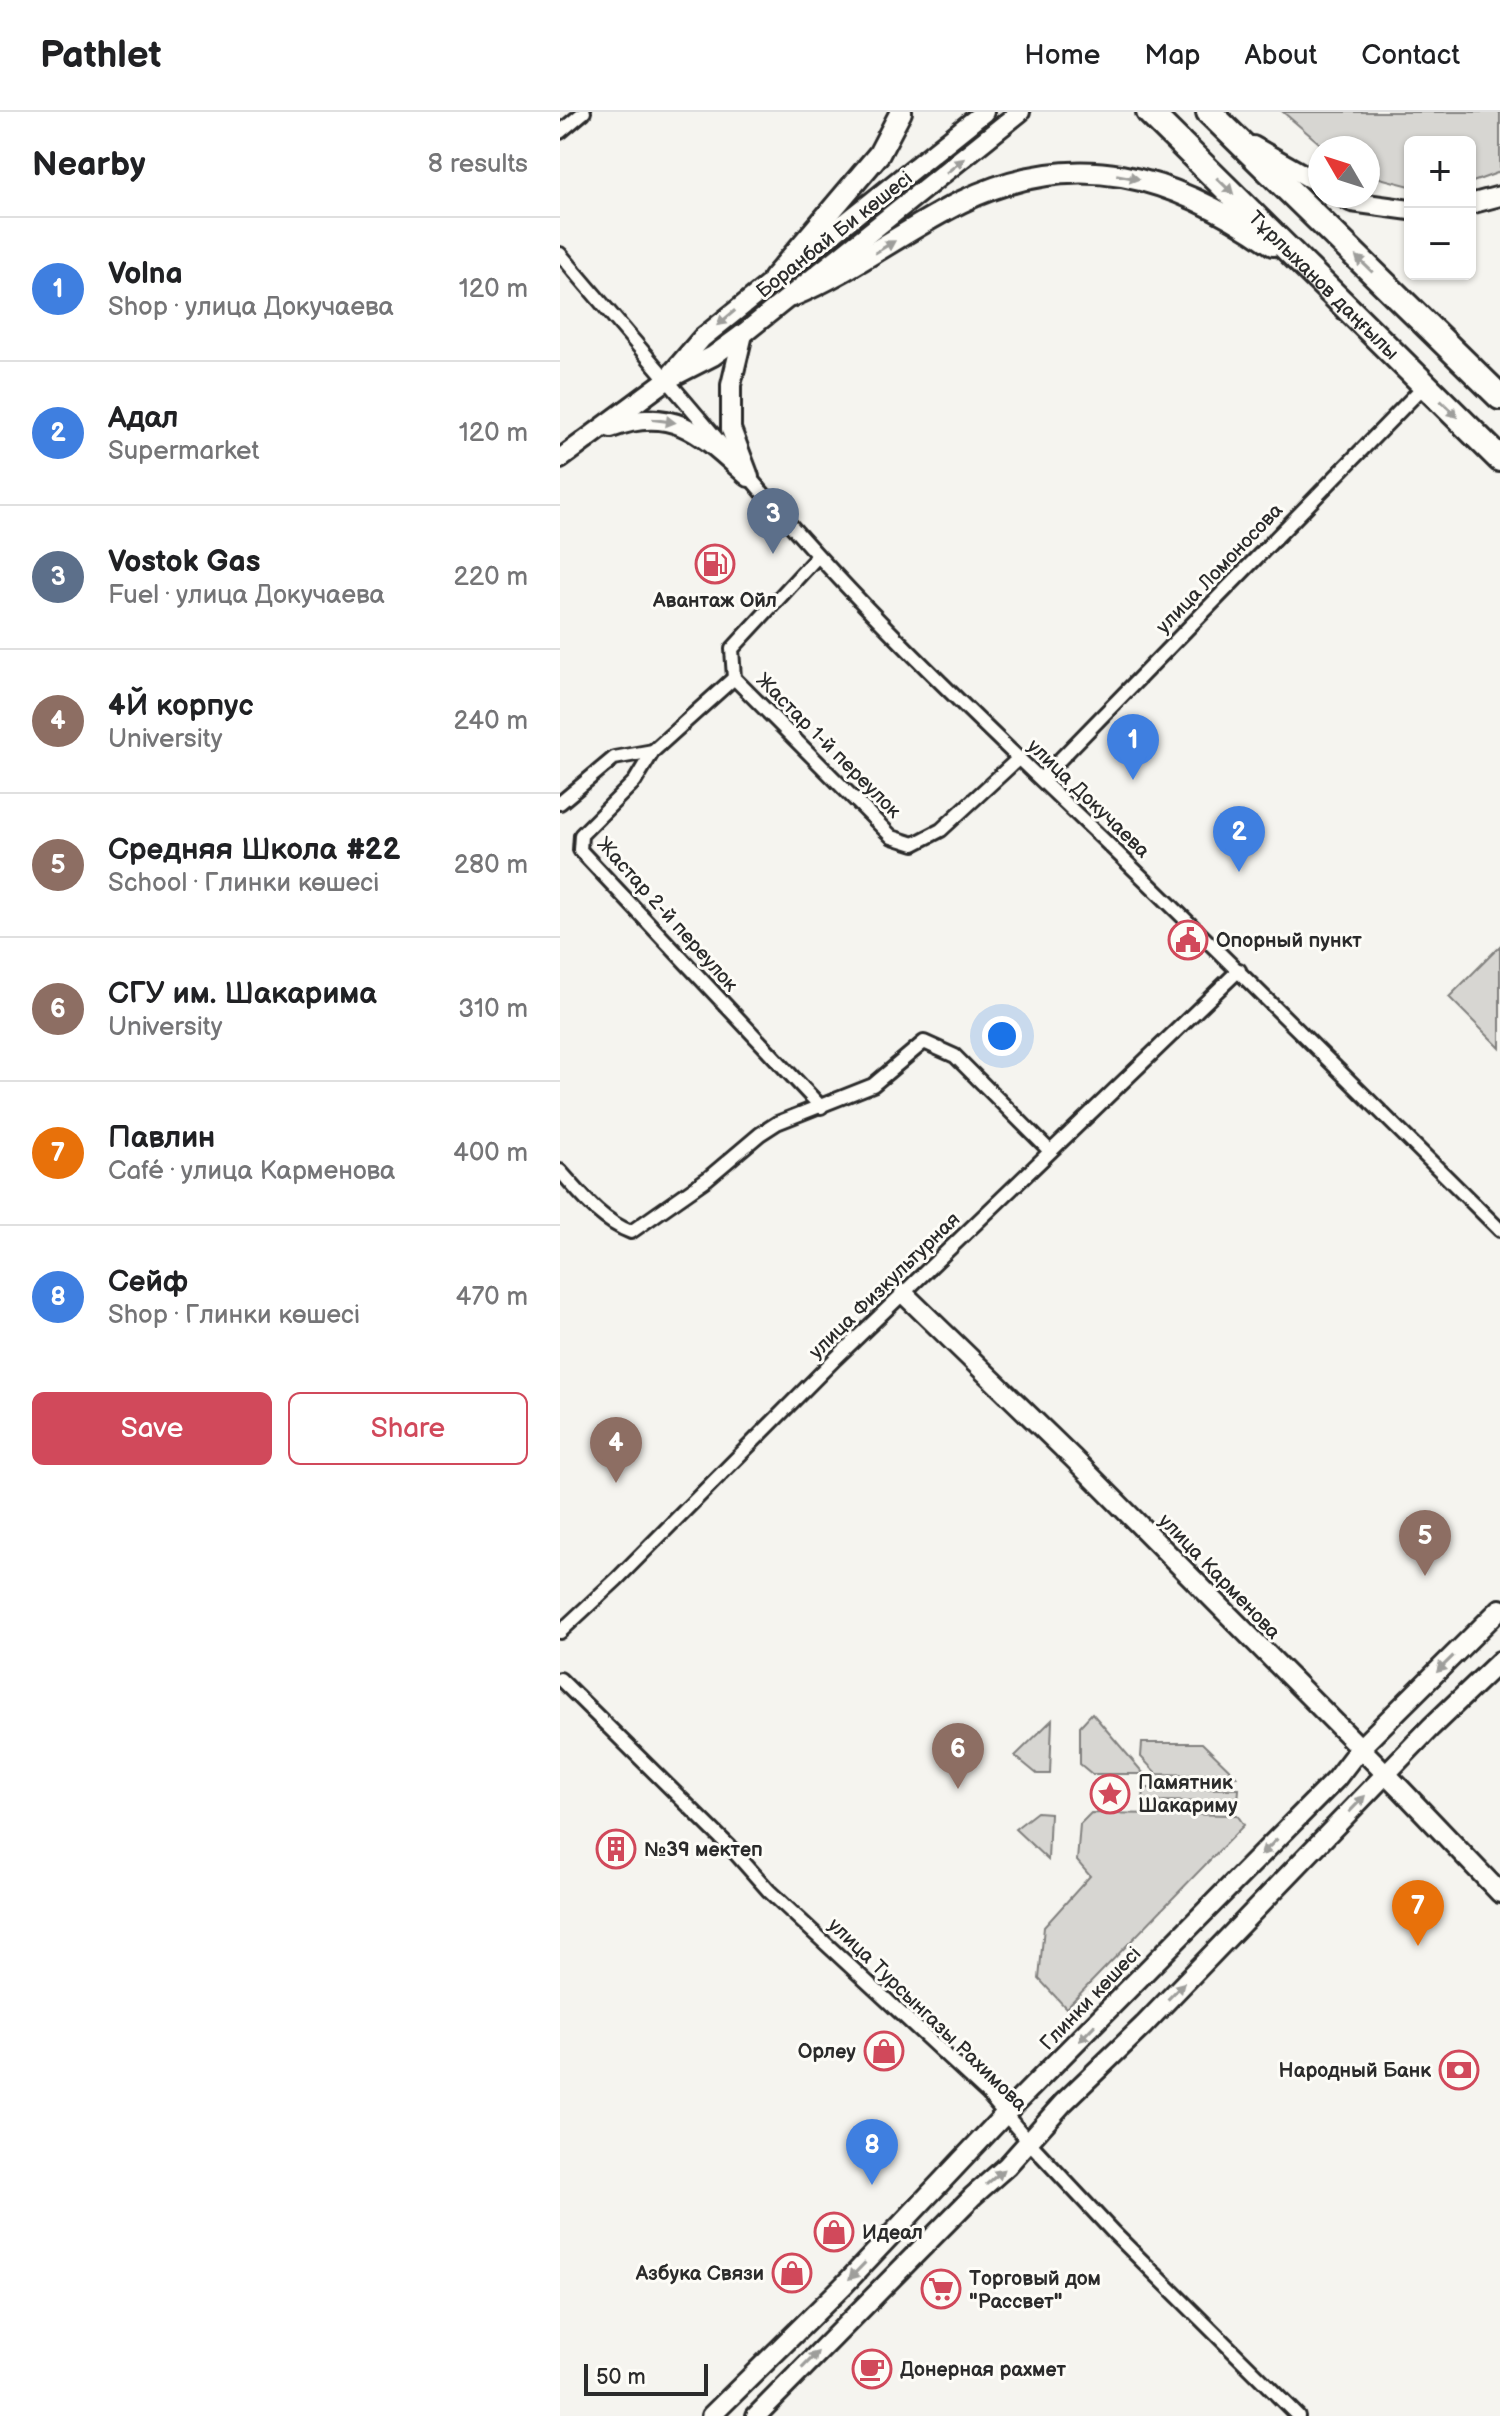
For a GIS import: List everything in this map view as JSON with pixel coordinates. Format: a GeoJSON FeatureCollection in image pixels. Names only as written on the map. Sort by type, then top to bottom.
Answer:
{"type":"FeatureCollection","features":[{"type":"Feature","properties":{"kind":"highway","name":"Тұрлыханов даңғылы"},"geometry":{"type":"LineString","coordinates":[[1149,112],[1500,459]]}},
{"type":"Feature","properties":{"kind":"highway","name":"Тұрлыханов даңғылы"},"geometry":{"type":"LineString","coordinates":[[1209,112],[1500,397]]}},
{"type":"Feature","properties":{"kind":"main road"},"geometry":{"type":"LineString","coordinates":[[773,279],[879,154],[901,112]]}},
{"type":"Feature","properties":{"kind":"main road","name":"Боранбай Би көшесі"},"geometry":{"type":"LineString","coordinates":[[668,379],[702,338],[984,112]]}},
{"type":"Feature","properties":{"kind":"main road","name":"Боранбай Би көшесі"},"geometry":{"type":"LineString","coordinates":[[560,459],[668,379],[713,356],[743,334],[1020,112]]}},
{"type":"Feature","properties":{"kind":"main road"},"geometry":{"type":"LineString","coordinates":[[1231,134],[1308,177]]}},
{"type":"Feature","properties":{"kind":"main road"},"geometry":{"type":"LineString","coordinates":[[792,296],[828,281],[962,202],[1022,179],[1077,170],[1133,177],[1182,192],[1239,221],[1318,278]]}},
{"type":"Feature","properties":{"kind":"main road"},"geometry":{"type":"LineString","coordinates":[[1476,202],[1500,196]]}},
{"type":"Feature","properties":{"kind":"main road"},"geometry":{"type":"LineString","coordinates":[[1380,206],[1404,209]]}},
{"type":"Feature","properties":{"kind":"main road"},"geometry":{"type":"LineString","coordinates":[[743,334],[731,385],[731,429],[749,477]]}},
{"type":"Feature","properties":{"kind":"main road"},"geometry":{"type":"LineString","coordinates":[[589,437],[633,419],[662,419],[686,425],[705,437],[749,477]]}},
{"type":"Feature","properties":{"kind":"main road","name":"улица Карменова"},"geometry":{"type":"LineString","coordinates":[[904,1294],[1073,1458],[1500,1893]]}},
{"type":"Feature","properties":{"kind":"main road","name":"Глинки көшесі"},"geometry":{"type":"LineString","coordinates":[[711,2416],[843,2286],[1006,2113],[1336,1779],[1359,1749],[1500,1609]]}},
{"type":"Feature","properties":{"kind":"main road"},"geometry":{"type":"LineString","coordinates":[[756,2416],[1500,1661]]}},
{"type":"Feature","properties":{"kind":"street"},"geometry":{"type":"LineString","coordinates":[[560,132],[584,112]]}},
{"type":"Feature","properties":{"kind":"street","name":"улица Докучаева"},"geometry":{"type":"LineString","coordinates":[[560,254],[817,557],[1500,1230]]}},
{"type":"Feature","properties":{"kind":"street","name":"улица Ломоносова"},"geometry":{"type":"LineString","coordinates":[[1041,779],[1425,385]]}},
{"type":"Feature","properties":{"kind":"street","name":"Жастар 1-й переулок"},"geometry":{"type":"LineString","coordinates":[[817,557],[732,649],[734,678],[892,837],[914,844],[941,830],[1019,758]]}},
{"type":"Feature","properties":{"kind":"street","name":"Жастар 2-й переулок"},"geometry":{"type":"LineString","coordinates":[[734,678],[653,751],[635,781],[581,835],[580,850],[821,1107]]}},
{"type":"Feature","properties":{"kind":"street"},"geometry":{"type":"LineString","coordinates":[[560,803],[614,758],[653,751]]}},
{"type":"Feature","properties":{"kind":"street","name":"улица Физкультурная"},"geometry":{"type":"LineString","coordinates":[[560,1632],[633,1563],[835,1359],[1239,970]]}},
{"type":"Feature","properties":{"kind":"street"},"geometry":{"type":"LineString","coordinates":[[560,1171],[599,1214],[631,1232],[708,1178],[767,1129],[873,1085],[924,1042],[955,1056],[1050,1151]]}},
{"type":"Feature","properties":{"kind":"street","name":"улица Турсынгазы Рахимова"},"geometry":{"type":"LineString","coordinates":[[560,1679],[719,1836],[769,1891],[1006,2113],[1114,2233],[1298,2416]]}},
{"type":"Feature","properties":{"kind":"shaded area"},"geometry":{"type":"Polygon","coordinates":[[[1283,112],[1500,112],[1500,172],[1476,181],[1476,136],[1404,136],[1404,184],[1380,178],[1380,136],[1311,136],[1283,112]]]}},
{"type":"Feature","properties":{"kind":"shaded area"},"geometry":{"type":"Polygon","coordinates":[[[1500,946],[1500,1048],[1449,997],[1500,946]]]}},
{"type":"Feature","properties":{"kind":"shaded area"},"geometry":{"type":"Polygon","coordinates":[[[1092,1713],[1144,1774],[1092,1774],[1080,1764],[1080,1726],[1092,1713]]]}},
{"type":"Feature","properties":{"kind":"shaded area"},"geometry":{"type":"Polygon","coordinates":[[[1052,1720],[1050,1774],[1037,1774],[1015,1756],[1052,1720]]]}},
{"type":"Feature","properties":{"kind":"shaded area"},"geometry":{"type":"Polygon","coordinates":[[[1142,1743],[1202,1743],[1236,1776],[1157,1774],[1141,1757],[1142,1743]]]}},
{"type":"Feature","properties":{"kind":"shaded area"},"geometry":{"type":"Polygon","coordinates":[[[1144,1788],[1239,1789],[1238,1802],[1143,1801],[1144,1788]]]}},
{"type":"Feature","properties":{"kind":"shaded area"},"geometry":{"type":"Polygon","coordinates":[[[1037,1812],[1050,1813],[1048,1860],[1015,1829],[1037,1812]]]}},
{"type":"Feature","properties":{"kind":"shaded area"},"geometry":{"type":"Polygon","coordinates":[[[1091,1813],[1237,1815],[1244,1825],[1066,2008],[1039,1979],[1044,1927],[1090,1876],[1077,1861],[1080,1824],[1091,1813]]]}},
{"type":"Feature","properties":{"kind":"place","name":"Vostok Gas"},"geometry":{"type":"Point","coordinates":[773,554]}},
{"type":"Feature","properties":{"kind":"place","name":"Авантаж Ойл"},"geometry":{"type":"Point","coordinates":[715,564]}},
{"type":"Feature","properties":{"kind":"place","name":"Volna"},"geometry":{"type":"Point","coordinates":[1133,780]}},
{"type":"Feature","properties":{"kind":"place","name":"Адал"},"geometry":{"type":"Point","coordinates":[1239,872]}},
{"type":"Feature","properties":{"kind":"place","name":"Опорный пункт"},"geometry":{"type":"Point","coordinates":[1188,940]}},
{"type":"Feature","properties":{"kind":"place","name":"4Й корпус"},"geometry":{"type":"Point","coordinates":[616,1483]}},
{"type":"Feature","properties":{"kind":"place","name":"Средняя Школа #22"},"geometry":{"type":"Point","coordinates":[1425,1576]}},
{"type":"Feature","properties":{"kind":"place","name":"СГУ им. Шакарима"},"geometry":{"type":"Point","coordinates":[958,1789]}},
{"type":"Feature","properties":{"kind":"place","name":"Памятник Шакариму"},"geometry":{"type":"Point","coordinates":[1110,1794]}},
{"type":"Feature","properties":{"kind":"place","name":"№39 мектеп"},"geometry":{"type":"Point","coordinates":[616,1849]}},
{"type":"Feature","properties":{"kind":"place","name":"Павлин"},"geometry":{"type":"Point","coordinates":[1418,1946]}},
{"type":"Feature","properties":{"kind":"place","name":"Орлеу"},"geometry":{"type":"Point","coordinates":[884,2051]}},
{"type":"Feature","properties":{"kind":"place","name":"Народный Банк"},"geometry":{"type":"Point","coordinates":[1459,2070]}},
{"type":"Feature","properties":{"kind":"place","name":"Сейф"},"geometry":{"type":"Point","coordinates":[872,2185]}},
{"type":"Feature","properties":{"kind":"place","name":"Идеал"},"geometry":{"type":"Point","coordinates":[834,2232]}},
{"type":"Feature","properties":{"kind":"place","name":"Азбука Связи"},"geometry":{"type":"Point","coordinates":[792,2273]}},
{"type":"Feature","properties":{"kind":"place","name":"Торговый дом \"Рассвет\""},"geometry":{"type":"Point","coordinates":[941,2289]}},
{"type":"Feature","properties":{"kind":"place","name":"Донерная рахмет"},"geometry":{"type":"Point","coordinates":[872,2369]}}]}
